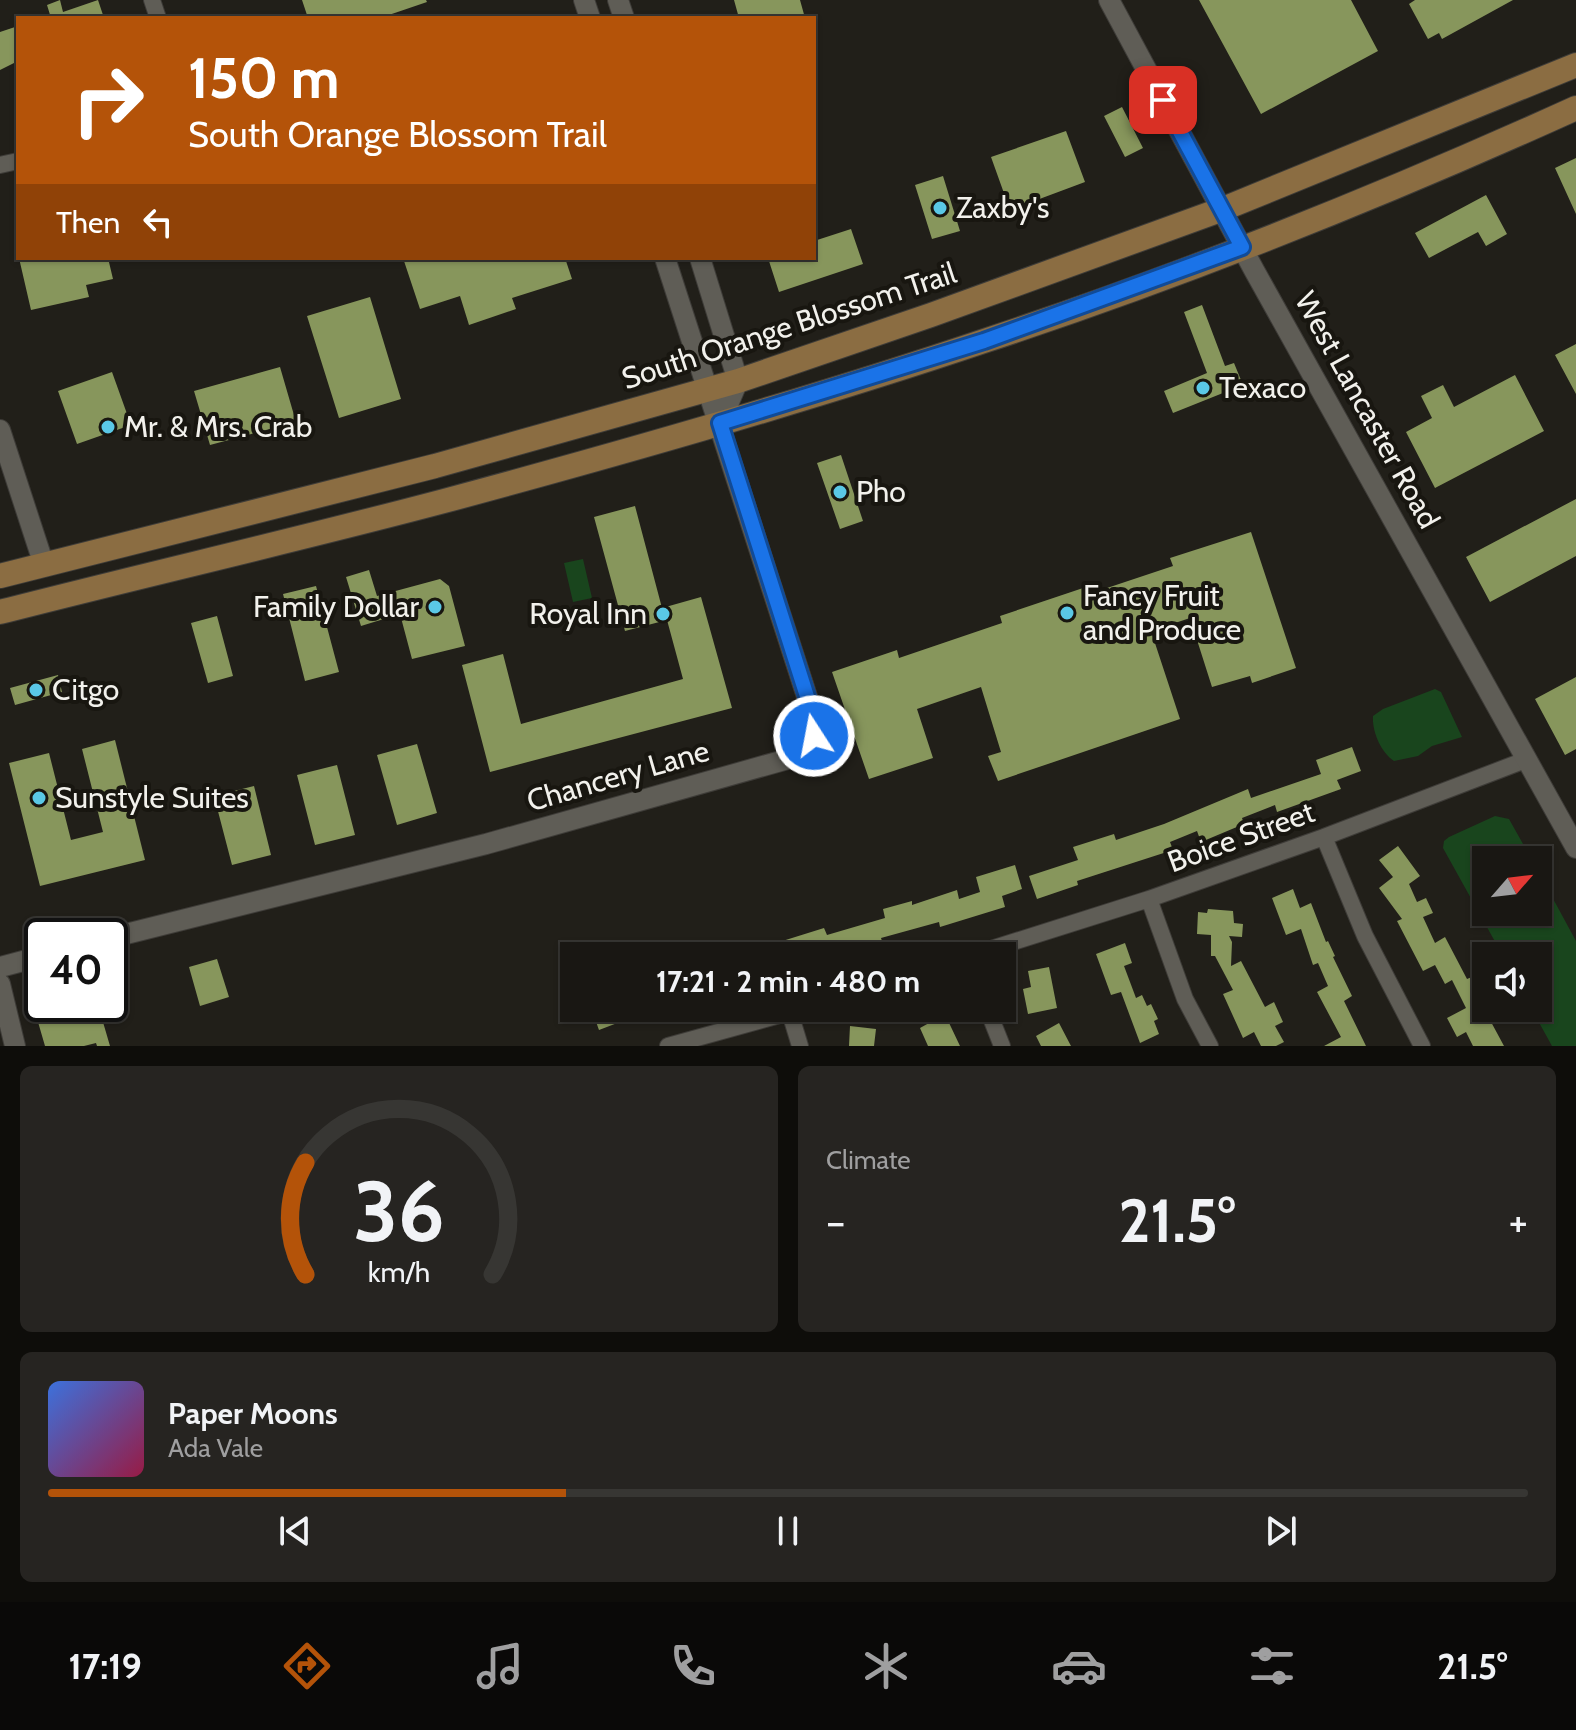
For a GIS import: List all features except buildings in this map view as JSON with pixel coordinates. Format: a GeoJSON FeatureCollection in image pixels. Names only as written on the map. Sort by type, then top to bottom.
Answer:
{"type":"FeatureCollection","features":[{"type":"Feature","properties":{"kind":"main road","name":"South Orange Blossom Trail"},"geometry":{"type":"LineString","coordinates":[[0,576],[449,463],[738,381],[1223,209],[1576,65]]}},
{"type":"Feature","properties":{"kind":"main road"},"geometry":{"type":"LineString","coordinates":[[9,609],[443,501],[720,423],[984,341],[1242,247],[1440,168],[1576,108]]}},
{"type":"Feature","properties":{"kind":"main road"},"geometry":{"type":"LineString","coordinates":[[101,587],[102,571],[111,556],[130,544]]}},
{"type":"Feature","properties":{"kind":"main road"},"geometry":{"type":"LineString","coordinates":[[9,609],[34,589],[44,565]]}},
{"type":"Feature","properties":{"kind":"street","name":"West Lancaster Road"},"geometry":{"type":"LineString","coordinates":[[1109,0],[1242,247],[1576,848]]}},
{"type":"Feature","properties":{"kind":"street","name":"Chancery Lane"},"geometry":{"type":"LineString","coordinates":[[128,934],[486,844],[780,762],[804,752],[814,736],[811,709],[666,260]]}},
{"type":"Feature","properties":{"kind":"street"},"geometry":{"type":"LineString","coordinates":[[701,260],[738,381],[720,423]]}},
{"type":"Feature","properties":{"kind":"street"},"geometry":{"type":"LineString","coordinates":[[0,430],[44,565]]}},
{"type":"Feature","properties":{"kind":"street","name":"Boice Street"},"geometry":{"type":"LineString","coordinates":[[1013,942],[1149,899],[1324,837],[1528,759]]}},
{"type":"Feature","properties":{"kind":"street"},"geometry":{"type":"LineString","coordinates":[[1324,837],[1365,936],[1422,1046]]}},
{"type":"Feature","properties":{"kind":"street"},"geometry":{"type":"LineString","coordinates":[[1149,899],[1185,999],[1210,1046]]}},
{"type":"Feature","properties":{"kind":"street"},"geometry":{"type":"LineString","coordinates":[[0,967],[24,961]]}},
{"type":"Feature","properties":{"kind":"street"},"geometry":{"type":"LineString","coordinates":[[0,984],[15,1046]]}},
{"type":"Feature","properties":{"kind":"street"},"geometry":{"type":"LineString","coordinates":[[668,1046],[754,1022]]}},
{"type":"Feature","properties":{"kind":"street"},"geometry":{"type":"LineString","coordinates":[[798,1022],[800,1046]]}},
{"type":"Feature","properties":{"kind":"street"},"geometry":{"type":"LineString","coordinates":[[993,1022],[1002,1046]]}},
{"type":"Feature","properties":{"kind":"shaded area"},"geometry":{"type":"Polygon","coordinates":[[[583,559],[592,598],[573,602],[564,563],[583,559]]]}},
{"type":"Feature","properties":{"kind":"shaded area"},"geometry":{"type":"Polygon","coordinates":[[[1435,689],[1441,692],[1462,737],[1432,746],[1418,756],[1394,761],[1378,741],[1373,716],[1383,709],[1435,689]]]}},
{"type":"Feature","properties":{"kind":"shaded area"},"geometry":{"type":"Polygon","coordinates":[[[1495,816],[1509,819],[1524,846],[1472,846],[1472,900],[1443,848],[1444,841],[1495,816]]]}},
{"type":"Feature","properties":{"kind":"shaded area"},"geometry":{"type":"Polygon","coordinates":[[[1552,897],[1576,941],[1576,1046],[1552,1046],[1539,1022],[1552,1022],[1552,942],[1495,942],[1486,926],[1552,926],[1552,897]]]}},
{"type":"Feature","properties":{"kind":"place","name":"Zaxby's"},"geometry":{"type":"Point","coordinates":[940,208]}},
{"type":"Feature","properties":{"kind":"place","name":"Texaco"},"geometry":{"type":"Point","coordinates":[1203,388]}},
{"type":"Feature","properties":{"kind":"place","name":"Mr. & Mrs. Crab"},"geometry":{"type":"Point","coordinates":[108,427]}},
{"type":"Feature","properties":{"kind":"place","name":"Pho"},"geometry":{"type":"Point","coordinates":[840,492]}},
{"type":"Feature","properties":{"kind":"place","name":"Family Dollar"},"geometry":{"type":"Point","coordinates":[435,607]}},
{"type":"Feature","properties":{"kind":"place","name":"Fancy Fruit and Produce"},"geometry":{"type":"Point","coordinates":[1067,613]}},
{"type":"Feature","properties":{"kind":"place","name":"Royal Inn"},"geometry":{"type":"Point","coordinates":[663,614]}},
{"type":"Feature","properties":{"kind":"place","name":"Citgo"},"geometry":{"type":"Point","coordinates":[36,690]}},
{"type":"Feature","properties":{"kind":"place","name":"Sunstyle Suites"},"geometry":{"type":"Point","coordinates":[39,798]}},
{"type":"Feature","properties":{"kind":"route"},"geometry":{"type":"LineString","coordinates":[[814,736],[811,709],[720,423],[984,341],[1242,247],[1163,100]]}}]}
